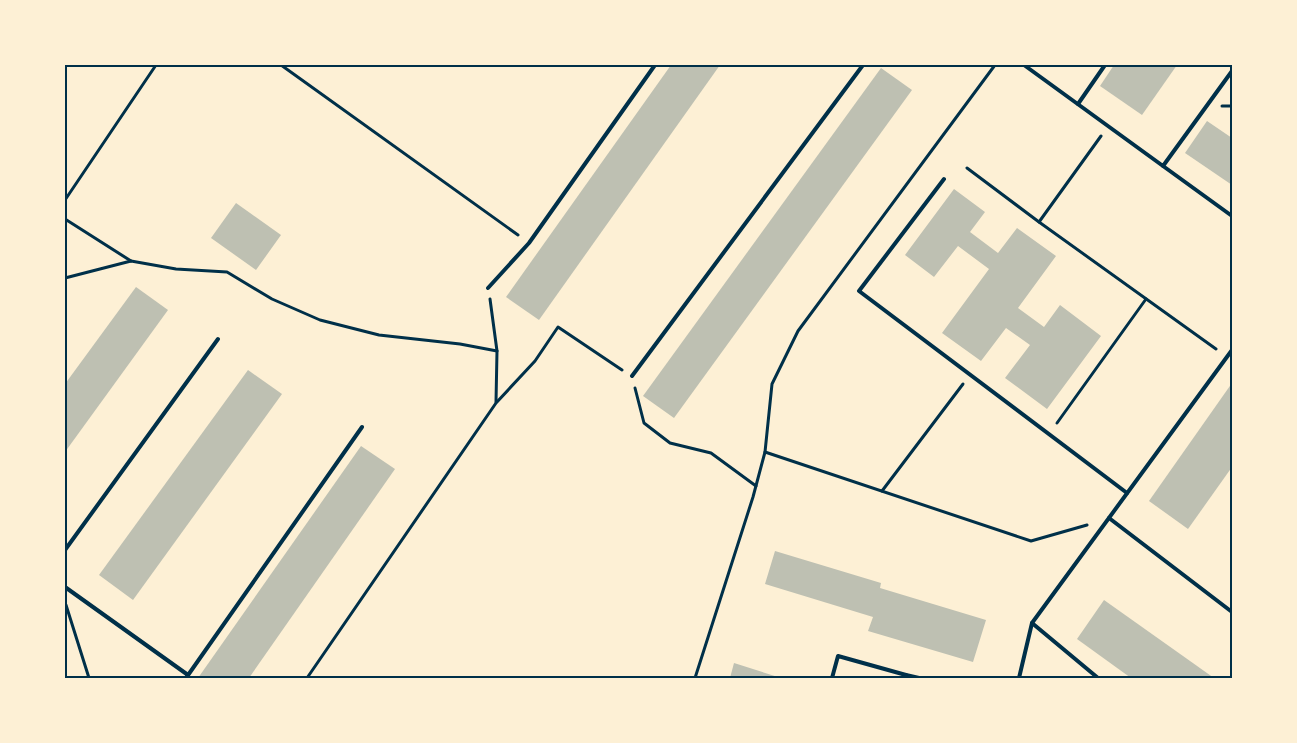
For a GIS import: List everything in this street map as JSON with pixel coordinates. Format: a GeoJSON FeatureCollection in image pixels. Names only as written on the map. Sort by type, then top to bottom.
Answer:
{"type":"FeatureCollection","features":[{"type":"Feature","properties":{"kind":"lane"},"geometry":{"type":"LineString","coordinates":[[488,288],[529,243],[655,65]]}},
{"type":"Feature","properties":{"kind":"lane"},"geometry":{"type":"LineString","coordinates":[[632,376],[863,65]]}},
{"type":"Feature","properties":{"kind":"lane"},"geometry":{"type":"LineString","coordinates":[[1024,65],[1232,216]]}},
{"type":"Feature","properties":{"kind":"lane"},"geometry":{"type":"LineString","coordinates":[[1078,104],[1105,65]]}},
{"type":"Feature","properties":{"kind":"lane"},"geometry":{"type":"LineString","coordinates":[[1163,166],[1232,71]]}},
{"type":"Feature","properties":{"kind":"lane"},"geometry":{"type":"LineString","coordinates":[[944,179],[859,291],[1127,493]]}},
{"type":"Feature","properties":{"kind":"lane"},"geometry":{"type":"LineString","coordinates":[[65,550],[218,339]]}},
{"type":"Feature","properties":{"kind":"lane"},"geometry":{"type":"LineString","coordinates":[[1019,678],[1032,622],[1232,350]]}},
{"type":"Feature","properties":{"kind":"lane"},"geometry":{"type":"LineString","coordinates":[[65,586],[187,677],[362,427]]}},
{"type":"Feature","properties":{"kind":"lane"},"geometry":{"type":"LineString","coordinates":[[1109,518],[1231,610]]}},
{"type":"Feature","properties":{"kind":"lane"},"geometry":{"type":"LineString","coordinates":[[1032,622],[1098,678]]}},
{"type":"Feature","properties":{"kind":"lane"},"geometry":{"type":"LineString","coordinates":[[832,678],[838,656],[906,677],[919,678]]}},
{"type":"Feature","properties":{"kind":"path"},"geometry":{"type":"LineString","coordinates":[[65,198],[156,65]]}},
{"type":"Feature","properties":{"kind":"path"},"geometry":{"type":"LineString","coordinates":[[281,65],[529,243]]}},
{"type":"Feature","properties":{"kind":"path"},"geometry":{"type":"LineString","coordinates":[[695,678],[765,452],[772,384],[798,331],[995,65]]}},
{"type":"Feature","properties":{"kind":"path"},"geometry":{"type":"LineString","coordinates":[[1039,222],[1108,126]]}},
{"type":"Feature","properties":{"kind":"path"},"geometry":{"type":"LineString","coordinates":[[967,168],[1227,357]]}},
{"type":"Feature","properties":{"kind":"path"},"geometry":{"type":"LineString","coordinates":[[65,219],[132,261],[176,269],[227,272],[272,299],[320,320],[379,335],[460,344],[497,351]]}},
{"type":"Feature","properties":{"kind":"path"},"geometry":{"type":"LineString","coordinates":[[65,278],[132,261]]}},
{"type":"Feature","properties":{"kind":"path"},"geometry":{"type":"LineString","coordinates":[[488,288],[497,351],[496,403]]}},
{"type":"Feature","properties":{"kind":"path"},"geometry":{"type":"LineString","coordinates":[[1049,434],[1146,299]]}},
{"type":"Feature","properties":{"kind":"path"},"geometry":{"type":"LineString","coordinates":[[307,678],[496,403],[534,361],[558,327],[632,376],[644,423],[670,443],[711,453],[756,486]]}},
{"type":"Feature","properties":{"kind":"path"},"geometry":{"type":"LineString","coordinates":[[882,491],[970,374]]}},
{"type":"Feature","properties":{"kind":"path"},"geometry":{"type":"LineString","coordinates":[[765,452],[1031,541],[1109,518]]}},
{"type":"Feature","properties":{"kind":"path"},"geometry":{"type":"LineString","coordinates":[[65,602],[89,678]]}},
{"type":"Feature","properties":{"kind":"building"},"geometry":{"type":"Polygon","coordinates":[[[671,65],[720,65],[539,320],[506,297],[671,65]]]}},
{"type":"Feature","properties":{"kind":"building"},"geometry":{"type":"Polygon","coordinates":[[[1114,65],[1177,65],[1142,115],[1100,86],[1114,65]]]}},
{"type":"Feature","properties":{"kind":"building"},"geometry":{"type":"Polygon","coordinates":[[[881,68],[912,90],[674,418],[643,396],[881,68]]]}},
{"type":"Feature","properties":{"kind":"building"},"geometry":{"type":"Polygon","coordinates":[[[1207,121],[1232,138],[1232,185],[1185,153],[1207,121]]]}},
{"type":"Feature","properties":{"kind":"building"},"geometry":{"type":"Polygon","coordinates":[[[954,189],[985,212],[970,232],[998,253],[1017,228],[1056,256],[1018,308],[1044,327],[1060,305],[1101,336],[1047,409],[1005,378],[1030,345],[1006,328],[981,361],[942,333],[989,269],[958,246],[934,277],[905,255],[954,189]]]}},
{"type":"Feature","properties":{"kind":"building"},"geometry":{"type":"Polygon","coordinates":[[[236,203],[281,235],[256,270],[211,238],[236,203]]]}},
{"type":"Feature","properties":{"kind":"building"},"geometry":{"type":"Polygon","coordinates":[[[136,287],[168,310],[65,452],[65,384],[136,287]]]}},
{"type":"Feature","properties":{"kind":"building"},"geometry":{"type":"Polygon","coordinates":[[[248,370],[282,394],[133,600],[99,575],[248,370]]]}},
{"type":"Feature","properties":{"kind":"building"},"geometry":{"type":"Polygon","coordinates":[[[1232,383],[1232,467],[1188,529],[1149,501],[1232,383]]]}},
{"type":"Feature","properties":{"kind":"building"},"geometry":{"type":"Polygon","coordinates":[[[361,446],[395,469],[249,678],[198,678],[361,446]]]}},
{"type":"Feature","properties":{"kind":"building"},"geometry":{"type":"Polygon","coordinates":[[[775,551],[881,583],[880,588],[986,620],[973,662],[868,631],[873,617],[765,584],[775,551]]]}},
{"type":"Feature","properties":{"kind":"building"},"geometry":{"type":"Polygon","coordinates":[[[1104,600],[1214,678],[1131,678],[1077,639],[1104,600]]]}},
{"type":"Feature","properties":{"kind":"building"},"geometry":{"type":"Polygon","coordinates":[[[734,663],[781,678],[730,678],[734,663]]]}}]}
